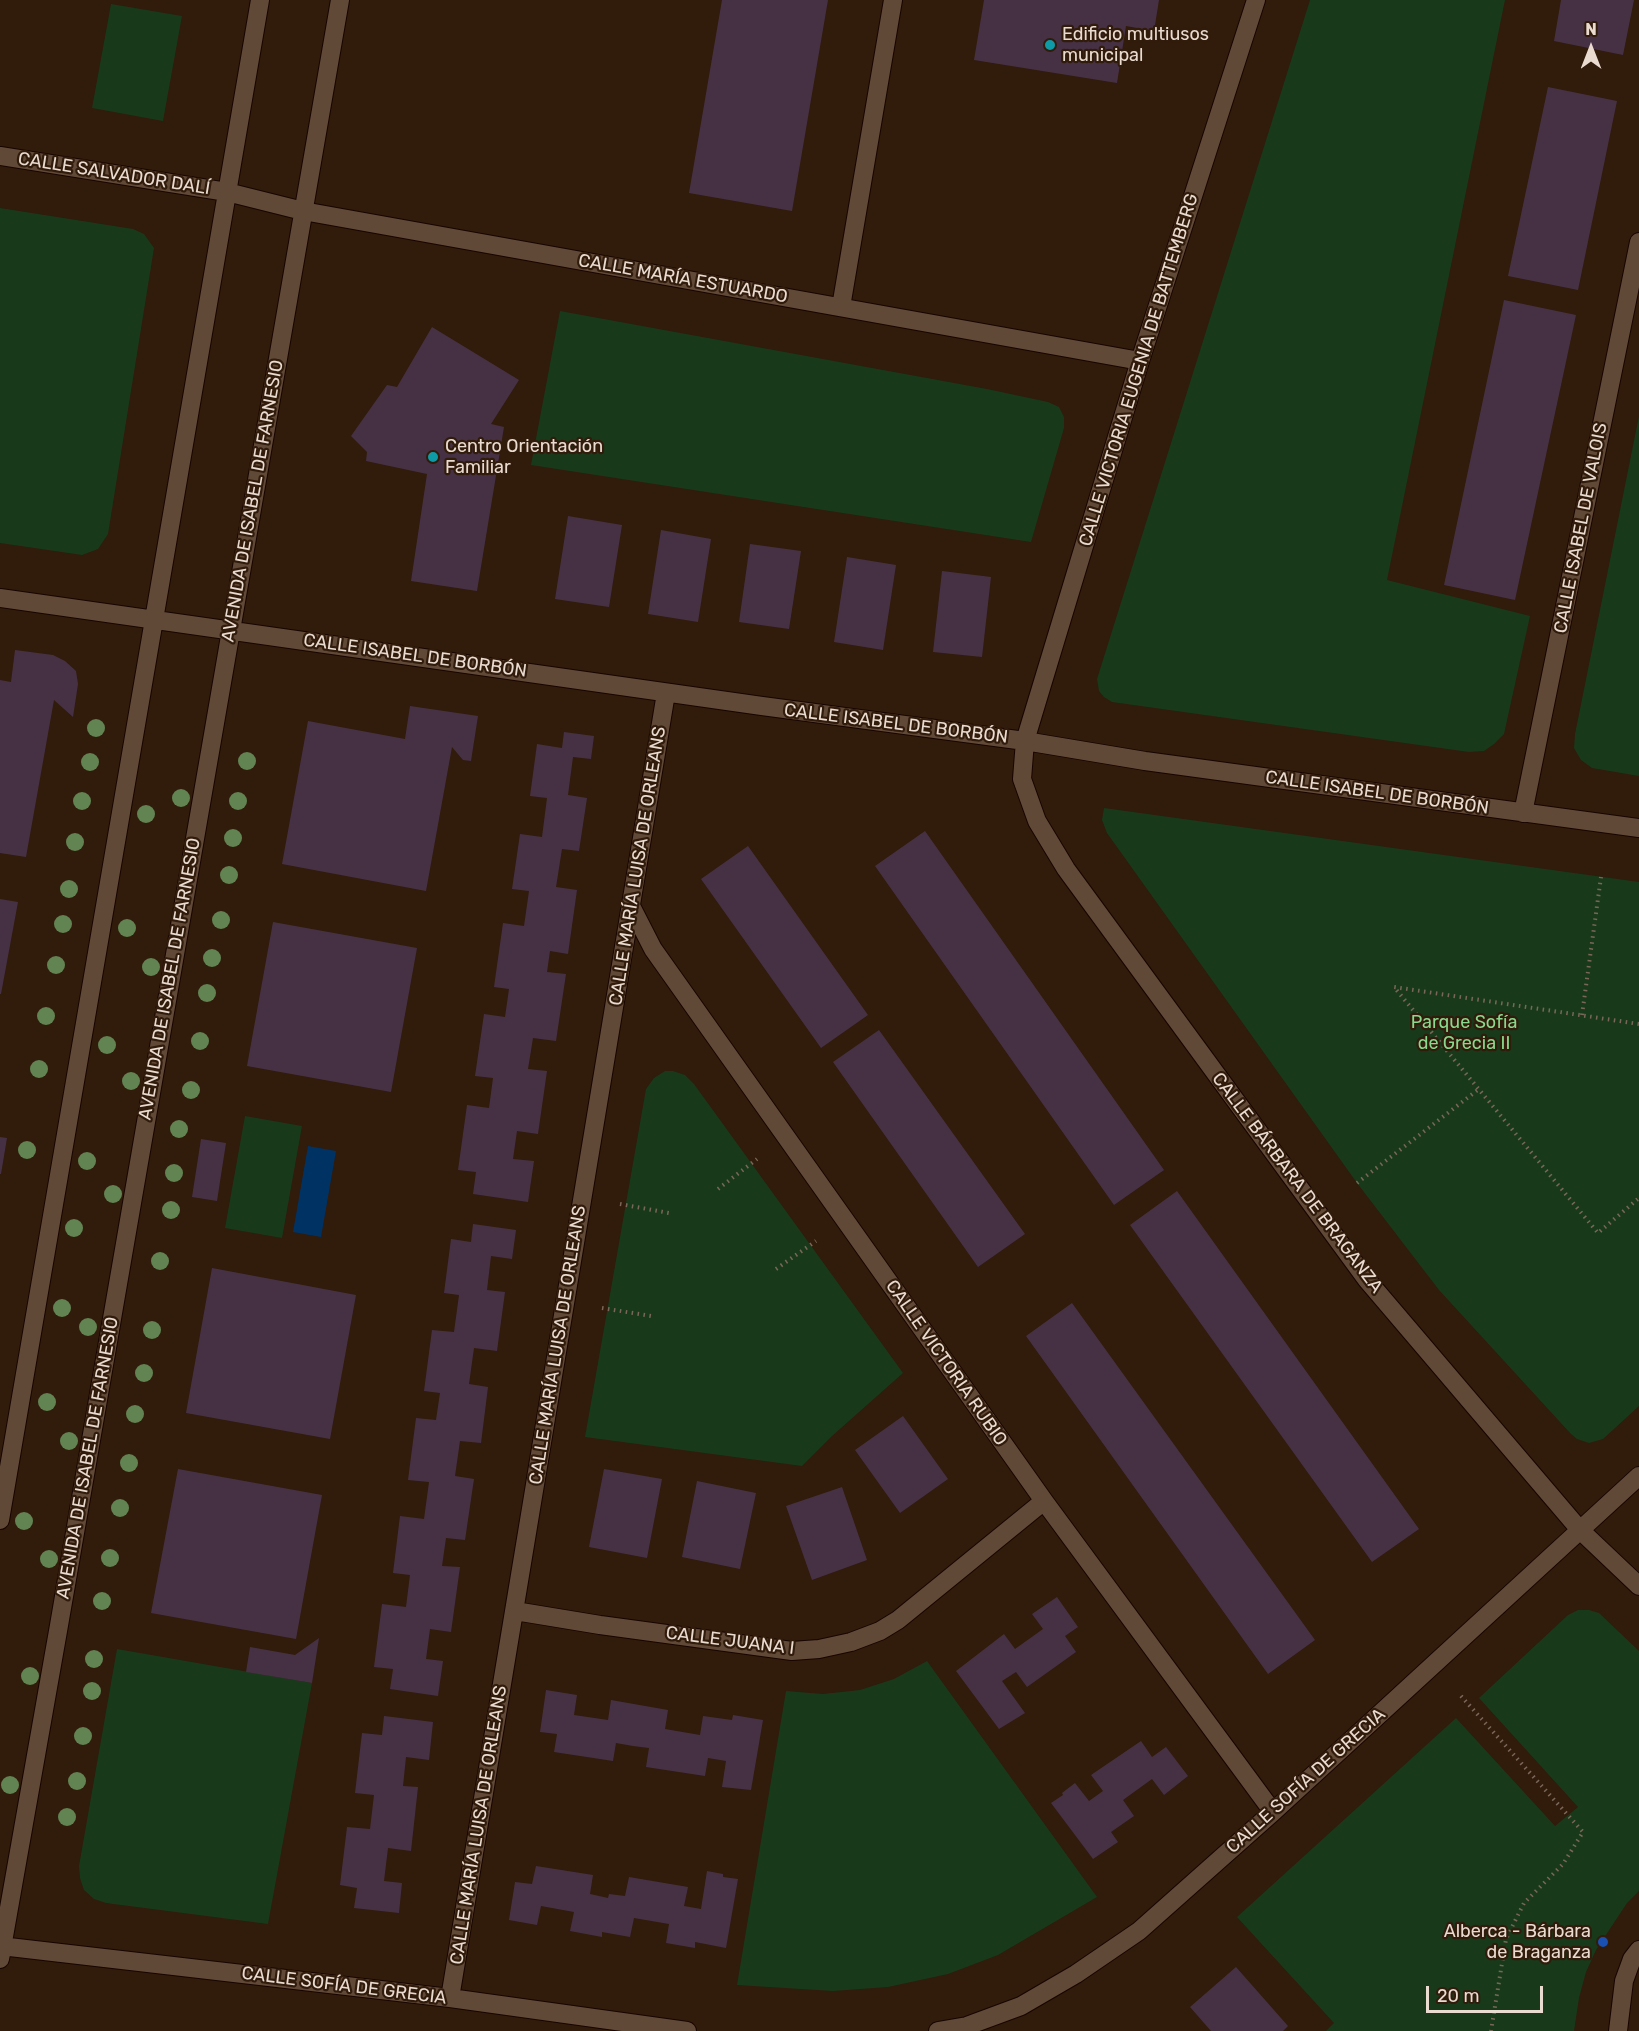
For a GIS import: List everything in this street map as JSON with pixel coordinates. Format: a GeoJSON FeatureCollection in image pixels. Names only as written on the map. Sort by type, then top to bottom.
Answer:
{"type":"FeatureCollection","features":[{"type":"Feature","properties":{"kind":"street"},"geometry":{"type":"LineString","coordinates":[[0,1520],[260,0]]}},
{"type":"Feature","properties":{"kind":"street","name":"AVENIDA DE ISABEL DE FARNESIO"},"geometry":{"type":"LineString","coordinates":[[1,1950],[340,0]]}},
{"type":"Feature","properties":{"kind":"street"},"geometry":{"type":"LineString","coordinates":[[841,307],[893,0]]}},
{"type":"Feature","properties":{"kind":"street","name":"CALLE VICTORIA EUGENIA DE BATTEMBERG"},"geometry":{"type":"LineString","coordinates":[[1025,741],[1140,361],[1256,0]]}},
{"type":"Feature","properties":{"kind":"street","name":"CALLE SALVADOR DALÍ"},"geometry":{"type":"LineString","coordinates":[[0,156],[227,192]]}},
{"type":"Feature","properties":{"kind":"street","name":"CALLE MARÍA ESTUARDO"},"geometry":{"type":"LineString","coordinates":[[227,192],[303,211],[1140,361]]}},
{"type":"Feature","properties":{"kind":"street","name":"CALLE ISABEL DE VALOIS"},"geometry":{"type":"LineString","coordinates":[[1523,813],[1639,242]]}},
{"type":"Feature","properties":{"kind":"street","name":"CALLE ISABEL DE BORBÓN"},"geometry":{"type":"LineString","coordinates":[[0,598],[232,629],[666,693],[1025,741],[1145,761],[1639,828]]}},
{"type":"Feature","properties":{"kind":"street","name":"CALLE MARÍA LUISA DE ORLEANS"},"geometry":{"type":"LineString","coordinates":[[450,1998],[666,693]]}},
{"type":"Feature","properties":{"kind":"street","name":"CALLE BÁRBARA DE BRAGANZA"},"geometry":{"type":"LineString","coordinates":[[1025,741],[1022,779],[1037,821],[1065,869],[1367,1280],[1580,1530],[1639,1586]]}},
{"type":"Feature","properties":{"kind":"street","name":"CALLE VICTORIA RUBIO"},"geometry":{"type":"LineString","coordinates":[[631,906],[653,949],[1044,1501],[1273,1812]]}},
{"type":"Feature","properties":{"kind":"street","name":"CALLE SOFÍA DE GRECIA"},"geometry":{"type":"LineString","coordinates":[[938,2031],[968,2026],[1021,2006],[1076,1974],[1139,1931],[1273,1812],[1639,1476]]}},
{"type":"Feature","properties":{"kind":"street","name":"CALLE JUANA I"},"geometry":{"type":"LineString","coordinates":[[515,1611],[792,1651],[819,1649],[851,1642],[880,1631],[898,1620],[1044,1501]]}},
{"type":"Feature","properties":{"kind":"street","name":"CALLE SOFÍA DE GRECIA"},"geometry":{"type":"LineString","coordinates":[[1,1950],[450,1998],[687,2031]]}},
{"type":"Feature","properties":{"kind":"street"},"geometry":{"type":"LineString","coordinates":[[1618,2031],[1624,1981],[1632,1959],[1639,1950]]}},
{"type":"Feature","properties":{"kind":"path"},"geometry":{"type":"LineString","coordinates":[[1582,1015],[1601,877]]}},
{"type":"Feature","properties":{"kind":"path"},"geometry":{"type":"LineString","coordinates":[[1639,1024],[1394,987],[1598,1233],[1639,1198]]}},
{"type":"Feature","properties":{"kind":"path"},"geometry":{"type":"LineString","coordinates":[[1357,1183],[1479,1089]]}},
{"type":"Feature","properties":{"kind":"path"},"geometry":{"type":"LineString","coordinates":[[718,1189],[757,1159]]}},
{"type":"Feature","properties":{"kind":"path"},"geometry":{"type":"LineString","coordinates":[[620,1204],[669,1213]]}},
{"type":"Feature","properties":{"kind":"path"},"geometry":{"type":"LineString","coordinates":[[776,1269],[816,1241]]}},
{"type":"Feature","properties":{"kind":"path"},"geometry":{"type":"LineString","coordinates":[[602,1308],[651,1316]]}},
{"type":"Feature","properties":{"kind":"path"},"geometry":{"type":"LineString","coordinates":[[1461,1696],[1582,1832],[1563,1864],[1524,1903],[1506,1939],[1491,2031]]}},
{"type":"Feature","properties":{"kind":"green space"},"geometry":{"type":"Polygon","coordinates":[[[1310,0],[1505,0],[1387,580],[1530,616],[1504,734],[1484,751],[1469,752],[1112,702],[1099,691],[1097,679],[1310,0]]]}},
{"type":"Feature","properties":{"kind":"green space"},"geometry":{"type":"Polygon","coordinates":[[[111,4],[182,16],[163,121],[92,108],[111,4]]]}},
{"type":"Feature","properties":{"kind":"green space"},"geometry":{"type":"Polygon","coordinates":[[[0,208],[133,229],[144,234],[154,248],[108,534],[98,549],[82,555],[0,543],[0,208]]]}},
{"type":"Feature","properties":{"kind":"green space"},"geometry":{"type":"Polygon","coordinates":[[[560,311],[987,389],[1048,402],[1059,407],[1064,417],[1064,428],[1031,542],[531,465],[560,311]]]}},
{"type":"Feature","properties":{"kind":"green space"},"geometry":{"type":"Polygon","coordinates":[[[1639,416],[1639,776],[1592,768],[1581,760],[1574,748],[1639,416]]]}},
{"type":"Feature","properties":{"kind":"green space","name":"Parque Sofía de Grecia II"},"geometry":{"type":"Polygon","coordinates":[[[1104,808],[1639,882],[1639,1406],[1603,1439],[1589,1443],[1571,1434],[1439,1290],[1357,1183],[1107,833],[1102,820],[1104,808]]]}},
{"type":"Feature","properties":{"kind":"green space"},"geometry":{"type":"Polygon","coordinates":[[[665,1071],[685,1075],[694,1084],[903,1373],[802,1466],[585,1437],[646,1089],[654,1078],[665,1071]]]}},
{"type":"Feature","properties":{"kind":"green space"},"geometry":{"type":"Polygon","coordinates":[[[245,1116],[302,1126],[282,1238],[225,1228],[245,1116]]]}},
{"type":"Feature","properties":{"kind":"green space"},"geometry":{"type":"Polygon","coordinates":[[[1578,1610],[1599,1613],[1639,1651],[1639,1891],[1627,1903],[1596,1950],[1586,1972],[1574,2031],[1326,2031],[1334,2023],[1237,1917],[1456,1718],[1555,1826],[1578,1807],[1479,1698],[1568,1615],[1578,1610]]]}},
{"type":"Feature","properties":{"kind":"green space"},"geometry":{"type":"Polygon","coordinates":[[[117,1649],[312,1683],[268,1924],[106,1903],[94,1899],[84,1890],[79,1866],[117,1649]]]}},
{"type":"Feature","properties":{"kind":"green space"},"geometry":{"type":"Polygon","coordinates":[[[927,1661],[1097,1897],[998,1955],[948,1974],[888,1987],[833,1991],[737,1985],[786,1691],[823,1694],[860,1690],[894,1679],[927,1661]]]}},
{"type":"Feature","properties":{"kind":"water"},"geometry":{"type":"Polygon","coordinates":[[[308,1146],[336,1151],[321,1237],[293,1232],[308,1146]]]}},
{"type":"Feature","properties":{"kind":"building"},"geometry":{"type":"Polygon","coordinates":[[[722,0],[828,0],[792,211],[689,193],[722,0]]]}},
{"type":"Feature","properties":{"kind":"building","name":"Edificio multiusos municipal"},"geometry":{"type":"Polygon","coordinates":[[[984,0],[1159,0],[1154,31],[1126,26],[1117,83],[974,60],[984,0]]]}},
{"type":"Feature","properties":{"kind":"building"},"geometry":{"type":"Polygon","coordinates":[[[1561,0],[1634,0],[1623,55],[1554,41],[1561,0]]]}},
{"type":"Feature","properties":{"kind":"building"},"geometry":{"type":"Polygon","coordinates":[[[1548,87],[1617,101],[1578,290],[1508,276],[1548,87]]]}},
{"type":"Feature","properties":{"kind":"building"},"geometry":{"type":"Polygon","coordinates":[[[1504,300],[1576,315],[1515,600],[1444,585],[1504,300]]]}},
{"type":"Feature","properties":{"kind":"building","name":"Centro Orientación Familiar"},"geometry":{"type":"Polygon","coordinates":[[[432,327],[519,380],[491,424],[504,427],[477,591],[411,581],[427,474],[366,461],[367,452],[351,436],[387,385],[397,387],[432,327]]]}},
{"type":"Feature","properties":{"kind":"building"},"geometry":{"type":"Polygon","coordinates":[[[568,516],[622,525],[609,607],[555,599],[568,516]]]}},
{"type":"Feature","properties":{"kind":"building"},"geometry":{"type":"Polygon","coordinates":[[[661,530],[711,539],[698,622],[648,614],[661,530]]]}},
{"type":"Feature","properties":{"kind":"building"},"geometry":{"type":"Polygon","coordinates":[[[750,544],[801,551],[789,629],[739,622],[750,544]]]}},
{"type":"Feature","properties":{"kind":"building"},"geometry":{"type":"Polygon","coordinates":[[[847,557],[896,565],[883,650],[834,642],[847,557]]]}},
{"type":"Feature","properties":{"kind":"building"},"geometry":{"type":"Polygon","coordinates":[[[942,571],[991,577],[982,657],[933,652],[942,571]]]}},
{"type":"Feature","properties":{"kind":"building"},"geometry":{"type":"Polygon","coordinates":[[[15,650],[53,655],[65,661],[76,671],[78,684],[73,717],[54,700],[26,857],[0,853],[0,680],[11,682],[15,650]]]}},
{"type":"Feature","properties":{"kind":"building"},"geometry":{"type":"Polygon","coordinates":[[[410,706],[478,716],[471,761],[463,760],[452,747],[426,891],[282,864],[308,721],[405,739],[410,706]]]}},
{"type":"Feature","properties":{"kind":"building"},"geometry":{"type":"Polygon","coordinates":[[[564,732],[594,736],[591,759],[573,757],[568,795],[587,798],[579,851],[562,849],[556,887],[577,890],[568,954],[550,951],[547,972],[566,974],[556,1041],[533,1038],[528,1069],[547,1071],[538,1134],[517,1131],[513,1159],[534,1161],[528,1202],[473,1194],[476,1172],[458,1170],[467,1105],[489,1108],[493,1078],[475,1076],[484,1014],[505,1017],[509,989],[494,987],[503,923],[524,926],[529,891],[512,889],[520,834],[542,837],[547,798],[530,796],[537,744],[562,748],[564,732]]]}},
{"type":"Feature","properties":{"kind":"building"},"geometry":{"type":"Polygon","coordinates":[[[925,831],[1164,1170],[1114,1205],[875,866],[925,831]]]}},
{"type":"Feature","properties":{"kind":"building"},"geometry":{"type":"Polygon","coordinates":[[[748,846],[868,1015],[821,1048],[701,879],[748,846]]]}},
{"type":"Feature","properties":{"kind":"building"},"geometry":{"type":"Polygon","coordinates":[[[0,899],[18,902],[1,994],[0,994],[0,899]]]}},
{"type":"Feature","properties":{"kind":"building"},"geometry":{"type":"Polygon","coordinates":[[[273,922],[417,948],[391,1092],[247,1066],[273,922]]]}},
{"type":"Feature","properties":{"kind":"building"},"geometry":{"type":"Polygon","coordinates":[[[879,1030],[1025,1234],[978,1267],[833,1062],[879,1030]]]}},
{"type":"Feature","properties":{"kind":"building"},"geometry":{"type":"Polygon","coordinates":[[[0,1137],[7,1138],[1,1174],[0,1174],[0,1137]]]}},
{"type":"Feature","properties":{"kind":"building"},"geometry":{"type":"Polygon","coordinates":[[[201,1139],[226,1143],[217,1201],[192,1197],[201,1139]]]}},
{"type":"Feature","properties":{"kind":"building"},"geometry":{"type":"Polygon","coordinates":[[[1177,1191],[1419,1529],[1372,1562],[1130,1225],[1177,1191]]]}},
{"type":"Feature","properties":{"kind":"building"},"geometry":{"type":"Polygon","coordinates":[[[473,1224],[516,1230],[512,1259],[491,1256],[487,1290],[505,1292],[497,1351],[474,1348],[469,1384],[488,1387],[481,1443],[460,1441],[455,1476],[474,1479],[465,1540],[446,1538],[442,1566],[460,1567],[451,1632],[430,1629],[426,1659],[443,1661],[438,1696],[390,1689],[393,1669],[374,1667],[382,1604],[406,1607],[410,1575],[393,1573],[400,1516],[424,1519],[429,1482],[408,1480],[416,1418],[436,1420],[440,1393],[424,1391],[432,1330],[454,1332],[459,1295],[444,1293],[451,1239],[471,1242],[473,1224]]]}},
{"type":"Feature","properties":{"kind":"building"},"geometry":{"type":"Polygon","coordinates":[[[212,1268],[356,1295],[330,1439],[186,1413],[212,1268]]]}},
{"type":"Feature","properties":{"kind":"building"},"geometry":{"type":"Polygon","coordinates":[[[1072,1303],[1315,1640],[1268,1674],[1026,1336],[1072,1303]]]}},
{"type":"Feature","properties":{"kind":"building"},"geometry":{"type":"Polygon","coordinates":[[[903,1416],[948,1479],[900,1513],[855,1450],[903,1416]]]}},
{"type":"Feature","properties":{"kind":"building"},"geometry":{"type":"Polygon","coordinates":[[[178,1469],[322,1495],[296,1639],[151,1613],[178,1469]]]}},
{"type":"Feature","properties":{"kind":"building"},"geometry":{"type":"Polygon","coordinates":[[[604,1469],[662,1479],[647,1558],[589,1547],[604,1469]]]}},
{"type":"Feature","properties":{"kind":"building"},"geometry":{"type":"Polygon","coordinates":[[[697,1481],[756,1493],[740,1569],[682,1557],[697,1481]]]}},
{"type":"Feature","properties":{"kind":"building"},"geometry":{"type":"Polygon","coordinates":[[[842,1487],[867,1560],[812,1580],[786,1506],[842,1487]]]}},
{"type":"Feature","properties":{"kind":"building"},"geometry":{"type":"Polygon","coordinates":[[[1057,1597],[1078,1627],[1065,1636],[1076,1652],[1027,1687],[1016,1672],[1002,1681],[1025,1713],[999,1729],[956,1671],[1004,1634],[1015,1649],[1043,1629],[1032,1614],[1057,1597]]]}},
{"type":"Feature","properties":{"kind":"building"},"geometry":{"type":"Polygon","coordinates":[[[319,1638],[312,1683],[246,1672],[250,1647],[295,1655],[319,1638]]]}},
{"type":"Feature","properties":{"kind":"building"},"geometry":{"type":"Polygon","coordinates":[[[546,1690],[577,1695],[574,1715],[608,1720],[611,1700],[668,1710],[665,1729],[700,1735],[703,1716],[732,1720],[733,1715],[763,1720],[751,1790],[722,1787],[726,1761],[708,1758],[705,1776],[646,1767],[649,1748],[616,1743],[613,1761],[554,1752],[557,1734],[540,1732],[546,1690]]]}},
{"type":"Feature","properties":{"kind":"building"},"geometry":{"type":"Polygon","coordinates":[[[384,1716],[433,1722],[429,1760],[406,1757],[403,1786],[418,1787],[411,1851],[388,1848],[384,1881],[402,1883],[399,1913],[354,1908],[357,1888],[340,1885],[347,1827],[370,1829],[374,1795],[355,1793],[362,1733],[382,1735],[384,1716]]]}},
{"type":"Feature","properties":{"kind":"building"},"geometry":{"type":"Polygon","coordinates":[[[1141,1741],[1152,1757],[1166,1747],[1188,1776],[1164,1795],[1152,1779],[1123,1800],[1134,1816],[1111,1832],[1118,1842],[1093,1859],[1051,1803],[1075,1783],[1089,1801],[1103,1791],[1091,1775],[1141,1741]]]}},
{"type":"Feature","properties":{"kind":"building"},"geometry":{"type":"Polygon","coordinates":[[[536,1866],[593,1875],[590,1894],[608,1898],[609,1894],[625,1896],[629,1877],[688,1887],[684,1906],[701,1909],[707,1871],[723,1874],[723,1877],[738,1879],[726,1948],[695,1942],[695,1948],[666,1943],[669,1924],[634,1918],[630,1937],[602,1932],[602,1937],[570,1931],[574,1912],[541,1906],[537,1925],[509,1920],[515,1882],[532,1884],[536,1866]]]}},
{"type":"Feature","properties":{"kind":"building"},"geometry":{"type":"Polygon","coordinates":[[[1236,1967],[1288,2026],[1283,2031],[1211,2031],[1190,2007],[1236,1967]]]}},
{"type":"Feature","properties":{"kind":"place","name":"Edificio multiusos municipal"},"geometry":{"type":"Point","coordinates":[1050,45]}},
{"type":"Feature","properties":{"kind":"place","name":"Centro Orientación Familiar"},"geometry":{"type":"Point","coordinates":[433,457]}},
{"type":"Feature","properties":{"kind":"place","name":"Alberca - Bárbara de Braganza"},"geometry":{"type":"Point","coordinates":[1603,1942]}}]}
